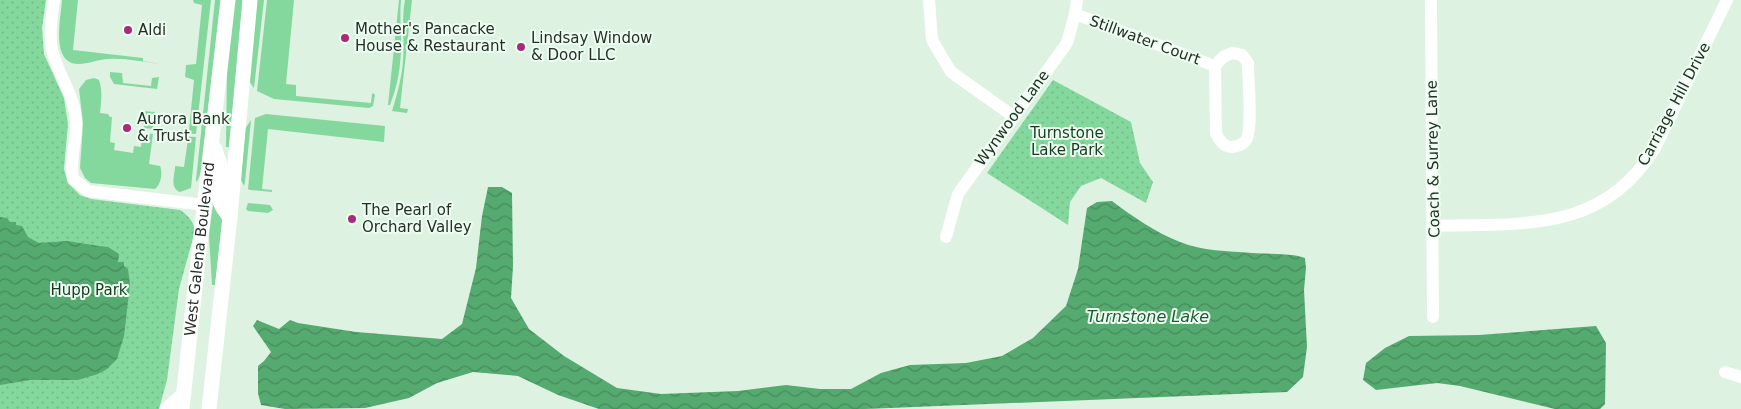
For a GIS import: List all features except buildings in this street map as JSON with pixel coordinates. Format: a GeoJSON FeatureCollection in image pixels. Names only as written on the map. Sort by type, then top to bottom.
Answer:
{"type":"FeatureCollection","features":[{"type":"Feature","properties":{"kind":"main road","name":"West Galena Boulevard"},"geometry":{"type":"LineString","coordinates":[[183,402],[196,269],[228,0]]}},
{"type":"Feature","properties":{"kind":"main road","name":"West Galena Boulevard"},"geometry":{"type":"LineString","coordinates":[[209,409],[230,218],[250,0]]}},
{"type":"Feature","properties":{"kind":"main road"},"geometry":{"type":"LineString","coordinates":[[212,141],[220,165],[219,198],[221,208],[230,218]]}},
{"type":"Feature","properties":{"kind":"main road"},"geometry":{"type":"LineString","coordinates":[[211,393],[218,409]]}},
{"type":"Feature","properties":{"kind":"main road"},"geometry":{"type":"LineString","coordinates":[[168,409],[183,402]]}},
{"type":"Feature","properties":{"kind":"street"},"geometry":{"type":"LineString","coordinates":[[54,0],[50,36],[52,47],[73,101],[76,122],[71,161],[74,179],[88,191],[205,205]]}},
{"type":"Feature","properties":{"kind":"street"},"geometry":{"type":"LineString","coordinates":[[929,0],[932,40],[951,72],[1013,116]]}},
{"type":"Feature","properties":{"kind":"street","name":"Wynwood Lane"},"geometry":{"type":"LineString","coordinates":[[946,237],[958,194],[1067,43],[1077,0]]}},
{"type":"Feature","properties":{"kind":"street","name":"Coach & Surrey Lane"},"geometry":{"type":"LineString","coordinates":[[1431,0],[1433,317]]}},
{"type":"Feature","properties":{"kind":"street","name":"Carriage Hill Drive"},"geometry":{"type":"LineString","coordinates":[[1433,226],[1539,223],[1588,209],[1614,194],[1640,170],[1655,148],[1725,1]]}},
{"type":"Feature","properties":{"kind":"street","name":"Stillwater Court"},"geometry":{"type":"LineString","coordinates":[[1075,14],[1215,66]]}},
{"type":"Feature","properties":{"kind":"street","name":"Stillwater Court"},"geometry":{"type":"LineString","coordinates":[[1232,52],[1242,55],[1248,63],[1249,129],[1246,140],[1240,146],[1229,147],[1220,142],[1216,133],[1215,66],[1223,57],[1232,52]]}},
{"type":"Feature","properties":{"kind":"street"},"geometry":{"type":"LineString","coordinates":[[1725,372],[1741,377]]}},
{"type":"Feature","properties":{"kind":"green space","name":"Hupp Park"},"geometry":{"type":"Polygon","coordinates":[[[0,0],[46,0],[42,28],[44,54],[64,98],[68,124],[64,169],[68,183],[80,195],[91,199],[180,210],[192,222],[195,231],[179,289],[167,380],[159,409],[0,409],[0,0]]]}},
{"type":"Feature","properties":{"kind":"green space"},"geometry":{"type":"Polygon","coordinates":[[[62,0],[78,0],[73,50],[143,58],[143,61],[160,64],[115,59],[82,64],[69,62],[60,48],[59,28],[62,0]]]}},
{"type":"Feature","properties":{"kind":"green space"},"geometry":{"type":"Polygon","coordinates":[[[193,0],[211,0],[196,134],[178,133],[181,130],[189,130],[194,80],[185,77],[186,65],[196,64],[202,5],[194,3],[193,0]]]}},
{"type":"Feature","properties":{"kind":"green space"},"geometry":{"type":"Polygon","coordinates":[[[215,0],[221,0],[201,172],[197,182],[196,180],[215,0]]]}},
{"type":"Feature","properties":{"kind":"green space"},"geometry":{"type":"Polygon","coordinates":[[[234,0],[244,0],[229,147],[226,147],[227,69],[234,0]]]}},
{"type":"Feature","properties":{"kind":"green space"},"geometry":{"type":"Polygon","coordinates":[[[257,0],[264,0],[254,88],[249,81],[257,0]]]}},
{"type":"Feature","properties":{"kind":"green space"},"geometry":{"type":"Polygon","coordinates":[[[267,0],[294,0],[286,84],[296,85],[296,96],[371,103],[373,93],[375,95],[373,106],[369,108],[274,99],[257,91],[267,0]]]}},
{"type":"Feature","properties":{"kind":"green space"},"geometry":{"type":"Polygon","coordinates":[[[399,0],[401,0],[401,47],[398,79],[394,95],[390,105],[388,105],[399,0]]]}},
{"type":"Feature","properties":{"kind":"green space"},"geometry":{"type":"Polygon","coordinates":[[[405,0],[412,0],[400,108],[408,109],[407,113],[392,111],[402,66],[405,0]]]}},
{"type":"Feature","properties":{"kind":"green space"},"geometry":{"type":"Polygon","coordinates":[[[110,72],[122,73],[123,83],[151,86],[152,78],[159,77],[157,89],[114,84],[110,77],[110,72]]]}},
{"type":"Feature","properties":{"kind":"green space"},"geometry":{"type":"Polygon","coordinates":[[[94,78],[99,80],[101,88],[100,113],[108,114],[112,117],[110,142],[115,143],[114,150],[133,153],[134,146],[141,147],[142,136],[145,133],[153,134],[149,164],[160,166],[161,172],[160,182],[155,189],[91,183],[85,178],[80,168],[83,123],[79,89],[86,80],[94,78]]]}},
{"type":"Feature","properties":{"kind":"green space","name":"Turnstone Lake Park"},"geometry":{"type":"Polygon","coordinates":[[[1053,80],[1131,122],[1140,163],[1153,182],[1146,203],[1101,178],[1081,186],[1070,202],[1068,225],[987,173],[1053,80]]]}},
{"type":"Feature","properties":{"kind":"green space"},"geometry":{"type":"Polygon","coordinates":[[[142,111],[155,112],[153,129],[144,128],[144,124],[142,124],[142,111]]]}},
{"type":"Feature","properties":{"kind":"green space"},"geometry":{"type":"Polygon","coordinates":[[[266,114],[385,126],[384,142],[268,129],[262,189],[272,190],[272,192],[250,190],[248,189],[255,118],[266,114]]]}},
{"type":"Feature","properties":{"kind":"green space"},"geometry":{"type":"Polygon","coordinates":[[[251,120],[244,186],[241,180],[245,129],[251,120]]]}},
{"type":"Feature","properties":{"kind":"green space"},"geometry":{"type":"Polygon","coordinates":[[[178,136],[196,137],[191,188],[180,192],[174,185],[175,166],[184,167],[188,139],[178,136]]]}},
{"type":"Feature","properties":{"kind":"green space"},"geometry":{"type":"Polygon","coordinates":[[[248,203],[270,205],[273,210],[268,213],[248,211],[246,209],[248,203]]]}},
{"type":"Feature","properties":{"kind":"green space"},"geometry":{"type":"Polygon","coordinates":[[[213,204],[223,221],[215,285],[212,285],[209,235],[213,204]]]}},
{"type":"Feature","properties":{"kind":"water","name":"Turnstone Lake"},"geometry":{"type":"Polygon","coordinates":[[[488,187],[502,187],[512,193],[513,266],[511,298],[529,329],[564,356],[617,388],[661,394],[738,391],[786,385],[820,389],[851,389],[881,373],[910,365],[966,363],[1002,356],[1033,338],[1066,306],[1078,269],[1087,208],[1097,202],[1112,201],[1153,229],[1188,245],[1215,250],[1287,254],[1305,258],[1304,290],[1307,347],[1303,377],[1287,392],[865,409],[599,409],[558,395],[518,376],[473,372],[437,383],[409,398],[365,408],[285,409],[261,405],[258,393],[258,366],[271,352],[253,326],[257,320],[279,329],[290,320],[298,323],[356,332],[442,339],[462,324],[476,268],[482,216],[488,187]]]}},
{"type":"Feature","properties":{"kind":"water"},"geometry":{"type":"Polygon","coordinates":[[[0,217],[7,218],[10,222],[16,222],[16,225],[22,226],[28,237],[39,243],[67,241],[108,247],[119,254],[118,262],[124,262],[124,266],[128,269],[130,284],[124,336],[117,359],[107,369],[78,380],[30,380],[0,385],[0,217]]]}},
{"type":"Feature","properties":{"kind":"water"},"geometry":{"type":"Polygon","coordinates":[[[1596,326],[1606,343],[1605,404],[1600,409],[1555,409],[1460,386],[1437,383],[1376,390],[1363,380],[1366,363],[1385,348],[1409,336],[1479,335],[1596,326]]]}},
{"type":"Feature","properties":{"kind":"place","name":"Aldi"},"geometry":{"type":"Point","coordinates":[128,30]}},
{"type":"Feature","properties":{"kind":"place","name":"Mother's Pancacke House & Restaurant"},"geometry":{"type":"Point","coordinates":[345,38]}},
{"type":"Feature","properties":{"kind":"place","name":"Lindsay Window & Door LLC"},"geometry":{"type":"Point","coordinates":[521,47]}},
{"type":"Feature","properties":{"kind":"place","name":"Aurora Bank & Trust"},"geometry":{"type":"Point","coordinates":[127,128]}},
{"type":"Feature","properties":{"kind":"place","name":"The Pearl of Orchard Valley"},"geometry":{"type":"Point","coordinates":[352,219]}}]}
